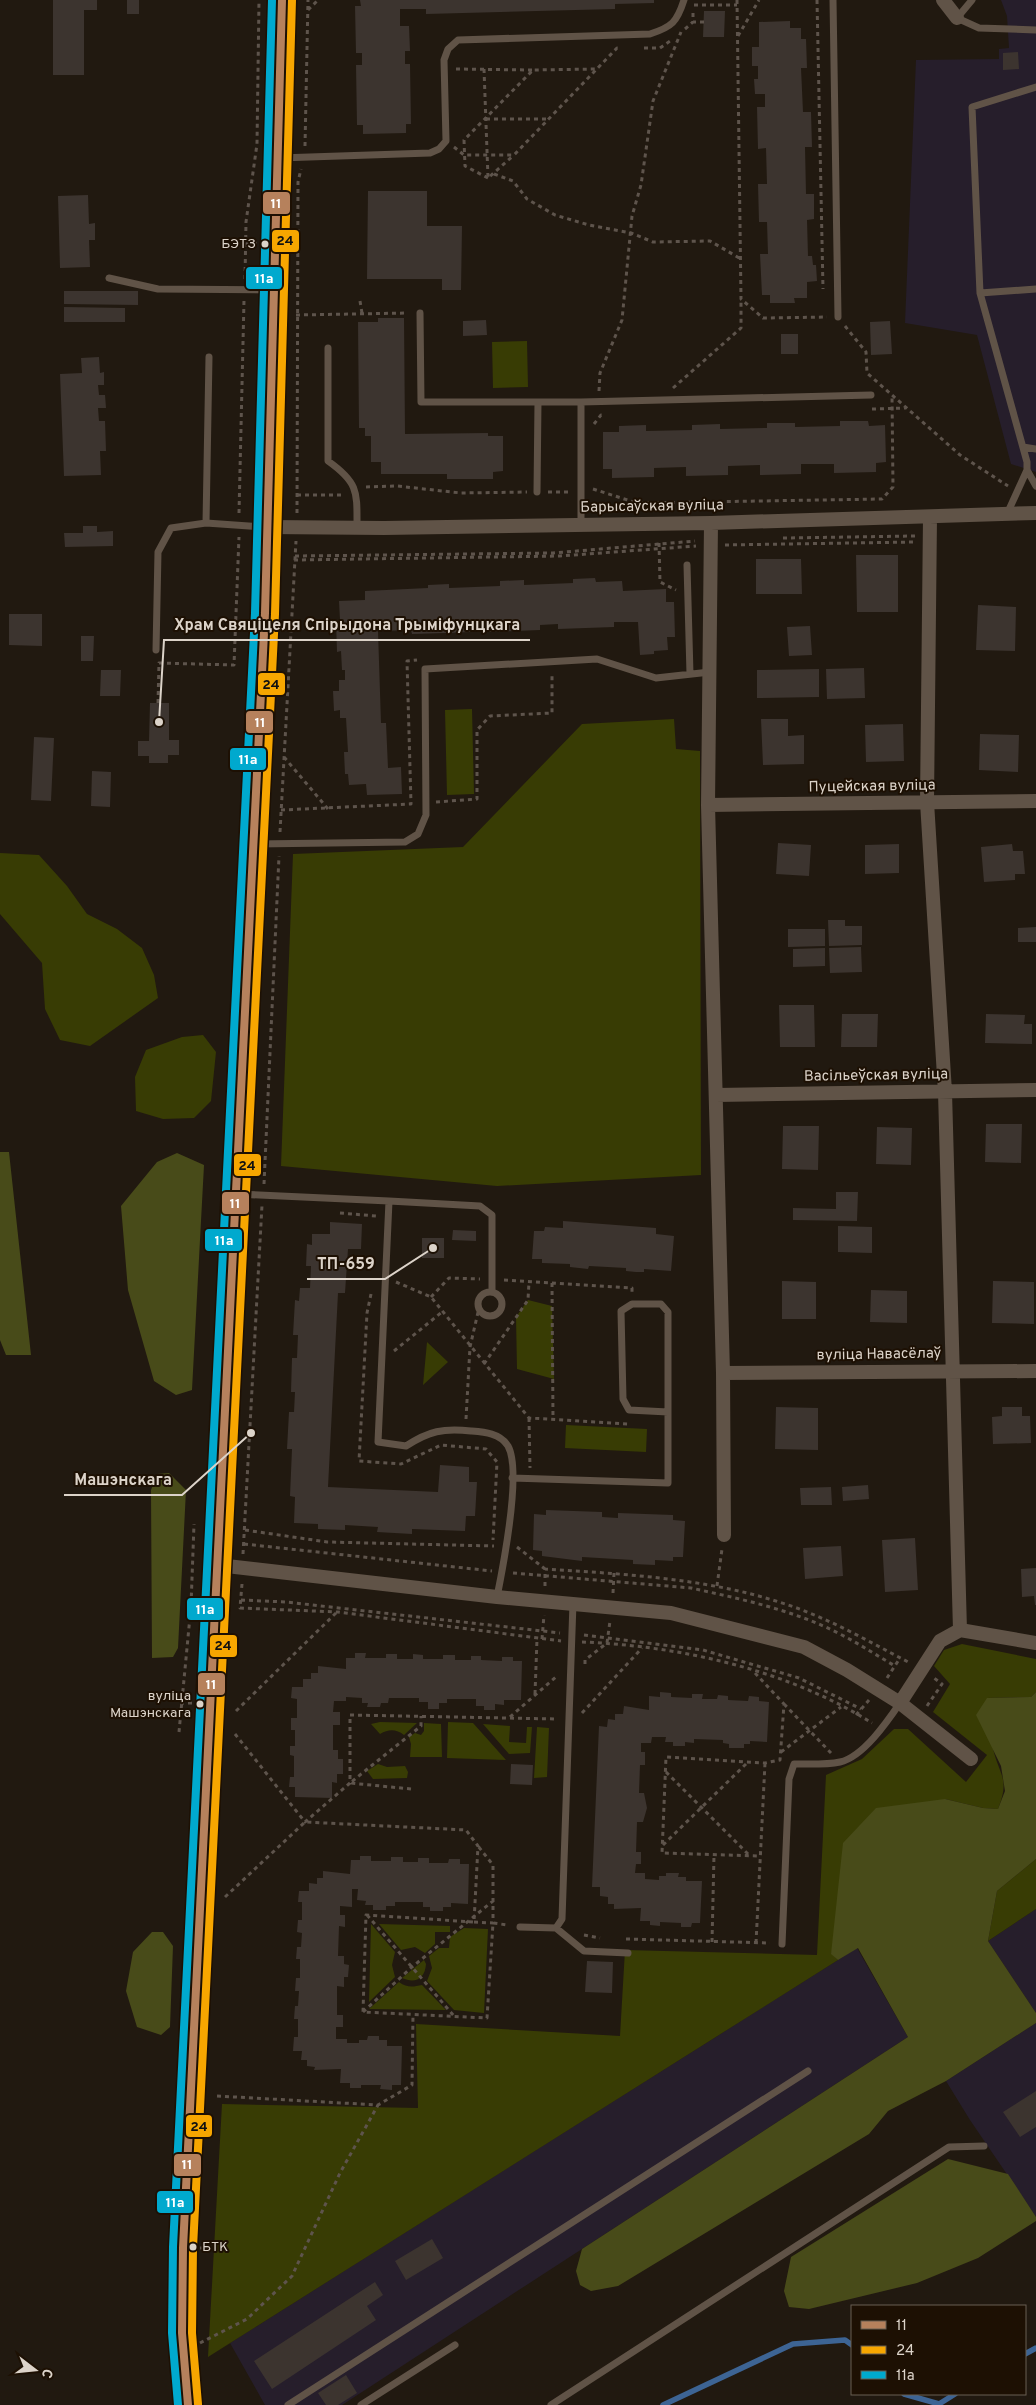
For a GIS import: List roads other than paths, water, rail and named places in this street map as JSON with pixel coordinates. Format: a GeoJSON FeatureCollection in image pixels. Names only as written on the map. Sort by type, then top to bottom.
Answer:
{"type":"FeatureCollection","features":[{"type":"Feature","properties":{"kind":"main road"},"geometry":{"type":"LineString","coordinates":[[188,2405],[182,2333],[183,2248],[268,527],[282,0]]}},
{"type":"Feature","properties":{"kind":"street"},"geometry":{"type":"LineString","coordinates":[[943,0],[957,18]]}},
{"type":"Feature","properties":{"kind":"street","name":"Барысаўская вуліца"},"geometry":{"type":"LineString","coordinates":[[268,527],[357,528],[711,523],[1036,513]]}},
{"type":"Feature","properties":{"kind":"street"},"geometry":{"type":"LineString","coordinates":[[930,517],[927,802],[946,1092],[960,1630]]}},
{"type":"Feature","properties":{"kind":"street"},"geometry":{"type":"LineString","coordinates":[[711,523],[708,805],[723,1373],[724,1535]]}},
{"type":"Feature","properties":{"kind":"street","name":"Пуцейская вуліца"},"geometry":{"type":"LineString","coordinates":[[708,805],[1036,801]]}},
{"type":"Feature","properties":{"kind":"street","name":"Васільеўская вуліца"},"geometry":{"type":"LineString","coordinates":[[716,1095],[1036,1090]]}},
{"type":"Feature","properties":{"kind":"street","name":"вуліца Навасёлаў"},"geometry":{"type":"LineString","coordinates":[[723,1373],[1036,1371]]}},
{"type":"Feature","properties":{"kind":"street"},"geometry":{"type":"LineString","coordinates":[[218,1565],[497,1597],[573,1602],[671,1613],[804,1647],[847,1670],[900,1703],[971,1759]]}},
{"type":"Feature","properties":{"kind":"street"},"geometry":{"type":"LineString","coordinates":[[900,1703],[940,1641],[960,1630],[1036,1643]]}},
{"type":"Feature","properties":{"kind":"lane"},"geometry":{"type":"LineString","coordinates":[[279,158],[430,153],[439,149],[446,141],[444,60],[448,49],[458,40],[650,34],[669,28],[680,14],[684,0]]}},
{"type":"Feature","properties":{"kind":"lane"},"geometry":{"type":"LineString","coordinates":[[833,0],[838,317]]}},
{"type":"Feature","properties":{"kind":"lane"},"geometry":{"type":"LineString","coordinates":[[972,0],[957,18],[980,28],[1036,30]]}},
{"type":"Feature","properties":{"kind":"lane"},"geometry":{"type":"LineString","coordinates":[[1036,87],[972,107],[980,294],[1028,470],[1036,486]]}},
{"type":"Feature","properties":{"kind":"lane"},"geometry":{"type":"LineString","coordinates":[[109,278],[158,289],[275,290]]}},
{"type":"Feature","properties":{"kind":"lane"},"geometry":{"type":"LineString","coordinates":[[980,294],[1036,289]]}},
{"type":"Feature","properties":{"kind":"lane"},"geometry":{"type":"LineString","coordinates":[[420,313],[421,402],[581,402],[871,395]]}},
{"type":"Feature","properties":{"kind":"lane"},"geometry":{"type":"LineString","coordinates":[[328,348],[328,461],[343,472],[356,489],[357,528]]}},
{"type":"Feature","properties":{"kind":"lane"},"geometry":{"type":"LineString","coordinates":[[206,523],[209,358]]}},
{"type":"Feature","properties":{"kind":"lane"},"geometry":{"type":"LineString","coordinates":[[537,492],[538,402]]}},
{"type":"Feature","properties":{"kind":"lane"},"geometry":{"type":"LineString","coordinates":[[581,402],[581,524]]}},
{"type":"Feature","properties":{"kind":"lane"},"geometry":{"type":"LineString","coordinates":[[1023,447],[1036,449]]}},
{"type":"Feature","properties":{"kind":"lane"},"geometry":{"type":"LineString","coordinates":[[1007,514],[1028,470]]}},
{"type":"Feature","properties":{"kind":"lane"},"geometry":{"type":"LineString","coordinates":[[156,650],[158,552],[171,528],[206,523],[268,527]]}},
{"type":"Feature","properties":{"kind":"lane"},"geometry":{"type":"LineString","coordinates":[[687,566],[690,674]]}},
{"type":"Feature","properties":{"kind":"lane"},"geometry":{"type":"LineString","coordinates":[[253,844],[405,842],[418,834],[426,815],[424,669],[597,659],[656,678],[710,672]]}},
{"type":"Feature","properties":{"kind":"lane"},"geometry":{"type":"LineString","coordinates":[[235,1194],[389,1200],[480,1206],[492,1215],[493,1221],[492,1292]]}},
{"type":"Feature","properties":{"kind":"lane"},"geometry":{"type":"LineString","coordinates":[[389,1200],[378,1442],[406,1446],[425,1434],[434,1431],[465,1430],[493,1433],[507,1446],[512,1463],[508,1546],[497,1597]]}},
{"type":"Feature","properties":{"kind":"lane"},"geometry":{"type":"LineString","coordinates":[[492,1292],[499,1295],[502,1300],[501,1310],[492,1316],[486,1316],[479,1308],[480,1298],[484,1294],[492,1292]]}},
{"type":"Feature","properties":{"kind":"lane"},"geometry":{"type":"LineString","coordinates":[[512,1478],[668,1483],[668,1412],[668,1312],[662,1304],[632,1304],[622,1311],[623,1399],[629,1410],[668,1412]]}},
{"type":"Feature","properties":{"kind":"lane"},"geometry":{"type":"LineString","coordinates":[[556,1928],[562,1919],[573,1602]]}},
{"type":"Feature","properties":{"kind":"lane"},"geometry":{"type":"LineString","coordinates":[[782,1944],[789,1779],[794,1764],[841,1762],[858,1753],[887,1722],[900,1703]]}},
{"type":"Feature","properties":{"kind":"lane"},"geometry":{"type":"LineString","coordinates":[[520,1927],[556,1928],[584,1951],[628,1953]]}},
{"type":"Feature","properties":{"kind":"lane"},"geometry":{"type":"LineString","coordinates":[[288,2405],[808,2071]]}},
{"type":"Feature","properties":{"kind":"lane"},"geometry":{"type":"LineString","coordinates":[[551,2405],[949,2147],[984,2146]]}},
{"type":"Feature","properties":{"kind":"lane"},"geometry":{"type":"LineString","coordinates":[[361,2405],[456,2345]]}},
{"type":"Feature","properties":{"kind":"waterway"},"geometry":{"type":"LineString","coordinates":[[663,2405],[793,2344],[845,2340],[851,2344]]}},
{"type":"Feature","properties":{"kind":"waterway"},"geometry":{"type":"LineString","coordinates":[[1026,2353],[1036,2348]]}},
{"type":"Feature","properties":{"kind":"waterway"},"geometry":{"type":"LineString","coordinates":[[908,2395],[939,2404],[953,2395]]}},
{"type":"Feature","properties":{"kind":"place","name":"БЭТЗ"},"geometry":{"type":"Point","coordinates":[265,244]}},
{"type":"Feature","properties":{"kind":"place","name":"Храм Свяціцеля Спірыдона Трыміфунцкага"},"geometry":{"type":"Point","coordinates":[159,722]}},
{"type":"Feature","properties":{"kind":"place","name":"ТП-659"},"geometry":{"type":"Point","coordinates":[433,1248]}},
{"type":"Feature","properties":{"kind":"place","name":"Машэнскага"},"geometry":{"type":"Point","coordinates":[251,1433]}},
{"type":"Feature","properties":{"kind":"place","name":"вуліца Машэнскага"},"geometry":{"type":"Point","coordinates":[200,1704]}},
{"type":"Feature","properties":{"kind":"place","name":"БТК"},"geometry":{"type":"Point","coordinates":[193,2247]}}]}
